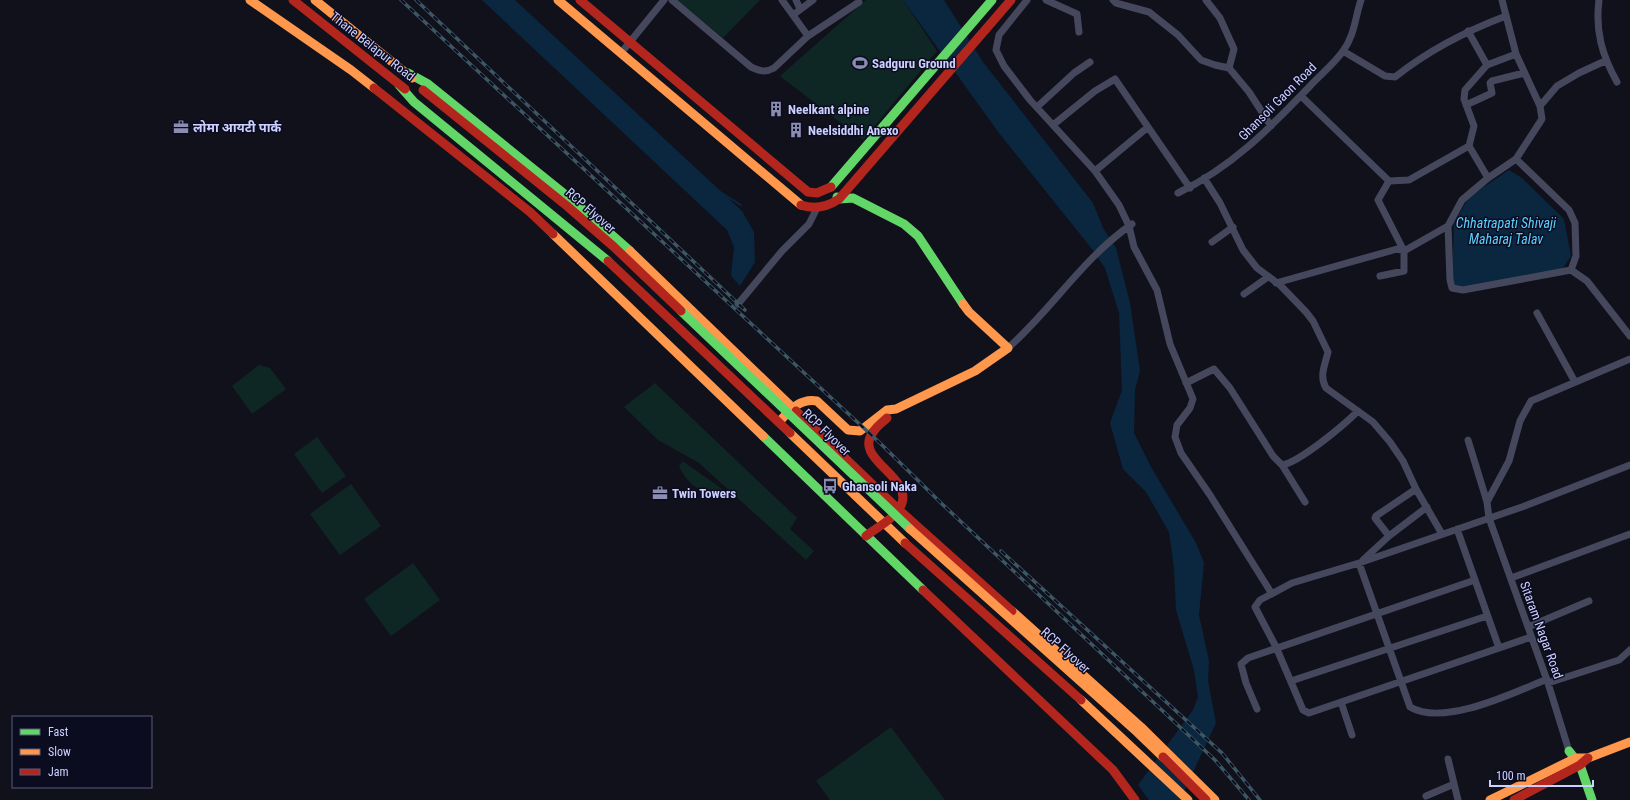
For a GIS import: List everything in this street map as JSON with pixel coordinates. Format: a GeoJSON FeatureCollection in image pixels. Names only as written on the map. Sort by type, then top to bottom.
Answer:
{"type":"FeatureCollection","features":[{"type":"Feature","properties":{"kind":"main road"},"geometry":{"type":"LineString","coordinates":[[250,0],[351,70],[530,212],[675,349],[866,536],[1113,770],[1135,800]]}},
{"type":"Feature","properties":{"kind":"main road","name":"Thane Belapur Road"},"geometry":{"type":"LineString","coordinates":[[293,0],[398,85],[421,94]]}},
{"type":"Feature","properties":{"kind":"main road","name":"Thane Belapur Road"},"geometry":{"type":"LineString","coordinates":[[316,0],[408,73],[421,94]]}},
{"type":"Feature","properties":{"kind":"main road"},"geometry":{"type":"LineString","coordinates":[[558,0],[800,204],[808,208],[824,207],[838,199],[1011,0]]}},
{"type":"Feature","properties":{"kind":"main road"},"geometry":{"type":"LineString","coordinates":[[580,0],[808,192],[816,194],[828,189],[992,0]]}},
{"type":"Feature","properties":{"kind":"main road"},"geometry":{"type":"LineString","coordinates":[[982,12],[992,21]]}},
{"type":"Feature","properties":{"kind":"main road"},"geometry":{"type":"LineString","coordinates":[[408,73],[428,84],[572,200],[619,242],[898,509],[1141,727],[1215,800]]}},
{"type":"Feature","properties":{"kind":"main road"},"geometry":{"type":"LineString","coordinates":[[398,85],[414,102],[605,258],[779,422],[883,523],[1165,776],[1188,800]]}},
{"type":"Feature","properties":{"kind":"main road","name":"RCP Flyover"},"geometry":{"type":"LineString","coordinates":[[421,94],[609,252],[886,516],[1133,737],[1197,800]]}},
{"type":"Feature","properties":{"kind":"main road","name":"RCP Flyover"},"geometry":{"type":"LineString","coordinates":[[421,94],[567,206],[614,247],[890,512],[1137,732],[1206,800]]}},
{"type":"Feature","properties":{"kind":"main road"},"geometry":{"type":"LineString","coordinates":[[779,422],[792,408],[803,401],[810,399],[817,401],[848,430],[856,432],[860,431],[887,410],[896,409],[975,371],[992,361],[1008,348],[969,312],[957,297],[928,248],[918,236],[904,224],[852,198],[838,199],[828,189]]}},
{"type":"Feature","properties":{"kind":"main road"},"geometry":{"type":"LineString","coordinates":[[866,536],[898,509],[904,497],[902,490],[870,453],[869,446],[872,433],[879,424],[891,416],[896,409]]}},
{"type":"Feature","properties":{"kind":"main road"},"geometry":{"type":"LineString","coordinates":[[1490,800],[1574,761],[1588,758],[1630,742]]}},
{"type":"Feature","properties":{"kind":"main road"},"geometry":{"type":"LineString","coordinates":[[1514,800],[1527,797],[1574,761]]}},
{"type":"Feature","properties":{"kind":"main road"},"geometry":{"type":"LineString","coordinates":[[1574,761],[1584,800]]}},
{"type":"Feature","properties":{"kind":"main road"},"geometry":{"type":"LineString","coordinates":[[1574,761],[1592,800]]}},
{"type":"Feature","properties":{"kind":"street"},"geometry":{"type":"LineString","coordinates":[[621,54],[664,0]]}},
{"type":"Feature","properties":{"kind":"street"},"geometry":{"type":"LineString","coordinates":[[672,0],[751,67],[761,72],[767,72],[774,68],[808,36],[859,2]]}},
{"type":"Feature","properties":{"kind":"street"},"geometry":{"type":"LineString","coordinates":[[782,0],[808,36]]}},
{"type":"Feature","properties":{"kind":"street"},"geometry":{"type":"LineString","coordinates":[[796,0],[800,9]]}},
{"type":"Feature","properties":{"kind":"street"},"geometry":{"type":"LineString","coordinates":[[793,15],[814,0]]}},
{"type":"Feature","properties":{"kind":"street"},"geometry":{"type":"LineString","coordinates":[[1027,0],[999,35],[996,50],[1004,66],[1037,107],[1108,187],[1131,225],[1134,247],[1157,290],[1170,344],[1179,362],[1193,403],[1177,425],[1175,437],[1181,453],[1210,495],[1272,594]]}},
{"type":"Feature","properties":{"kind":"street"},"geometry":{"type":"LineString","coordinates":[[1046,0],[1077,14],[1079,32]]}},
{"type":"Feature","properties":{"kind":"street"},"geometry":{"type":"LineString","coordinates":[[1113,0],[1116,3],[1149,12],[1178,36],[1201,60],[1229,68],[1249,92],[1271,126]]}},
{"type":"Feature","properties":{"kind":"street"},"geometry":{"type":"LineString","coordinates":[[1206,0],[1220,18],[1234,49],[1229,68]]}},
{"type":"Feature","properties":{"kind":"street","name":"Ghansoli Gaon Road"},"geometry":{"type":"LineString","coordinates":[[1178,193],[1190,188],[1246,151],[1301,96],[1343,51],[1356,24],[1357,10],[1361,0]]}},
{"type":"Feature","properties":{"kind":"street"},"geometry":{"type":"LineString","coordinates":[[1502,0],[1516,54],[1540,106],[1542,119],[1516,159],[1488,178],[1462,200],[1448,226],[1450,280],[1452,288],[1456,290],[1570,270],[1588,280],[1630,336]]}},
{"type":"Feature","properties":{"kind":"street"},"geometry":{"type":"LineString","coordinates":[[1599,0],[1599,36],[1605,61],[1617,82]]}},
{"type":"Feature","properties":{"kind":"street"},"geometry":{"type":"LineString","coordinates":[[1343,51],[1385,76],[1395,76],[1416,60],[1468,31],[1506,16]]}},
{"type":"Feature","properties":{"kind":"street"},"geometry":{"type":"LineString","coordinates":[[1468,31],[1487,65]]}},
{"type":"Feature","properties":{"kind":"street"},"geometry":{"type":"LineString","coordinates":[[1488,178],[1469,146],[1474,126],[1464,99],[1466,90],[1487,65],[1516,54]]}},
{"type":"Feature","properties":{"kind":"street"},"geometry":{"type":"LineString","coordinates":[[1540,106],[1557,86],[1579,73],[1605,61]]}},
{"type":"Feature","properties":{"kind":"street"},"geometry":{"type":"LineString","coordinates":[[1037,107],[1074,73],[1090,62]]}},
{"type":"Feature","properties":{"kind":"street"},"geometry":{"type":"LineString","coordinates":[[1466,104],[1492,93],[1490,83],[1492,80],[1524,72]]}},
{"type":"Feature","properties":{"kind":"street"},"geometry":{"type":"LineString","coordinates":[[1054,125],[1095,92],[1115,79],[1190,188]]}},
{"type":"Feature","properties":{"kind":"street"},"geometry":{"type":"LineString","coordinates":[[1301,96],[1389,181],[1409,180],[1469,146]]}},
{"type":"Feature","properties":{"kind":"street"},"geometry":{"type":"LineString","coordinates":[[1095,171],[1148,127]]}},
{"type":"Feature","properties":{"kind":"street"},"geometry":{"type":"LineString","coordinates":[[1516,159],[1569,210],[1575,223],[1576,256],[1570,270]]}},
{"type":"Feature","properties":{"kind":"street"},"geometry":{"type":"LineString","coordinates":[[1204,178],[1233,227],[1243,250],[1257,268],[1276,283],[1306,312],[1313,321],[1328,352],[1322,373],[1323,382],[1326,388],[1373,422],[1390,442],[1403,461],[1416,489],[1442,534]]}},
{"type":"Feature","properties":{"kind":"street"},"geometry":{"type":"LineString","coordinates":[[1380,276],[1404,271],[1400,250],[1378,200],[1389,181]]}},
{"type":"Feature","properties":{"kind":"street"},"geometry":{"type":"LineString","coordinates":[[738,304],[782,251],[808,224],[817,208]]}},
{"type":"Feature","properties":{"kind":"street"},"geometry":{"type":"LineString","coordinates":[[1008,348],[1028,331],[1074,276],[1091,259],[1131,225]]}},
{"type":"Feature","properties":{"kind":"street"},"geometry":{"type":"LineString","coordinates":[[1276,283],[1400,250],[1448,226]]}},
{"type":"Feature","properties":{"kind":"street"},"geometry":{"type":"LineString","coordinates":[[1212,242],[1233,227]]}},
{"type":"Feature","properties":{"kind":"street"},"geometry":{"type":"LineString","coordinates":[[1244,294],[1268,277]]}},
{"type":"Feature","properties":{"kind":"street"},"geometry":{"type":"LineString","coordinates":[[1537,313],[1575,382]]}},
{"type":"Feature","properties":{"kind":"street"},"geometry":{"type":"LineString","coordinates":[[1487,502],[1509,461],[1520,421],[1531,401],[1630,359]]}},
{"type":"Feature","properties":{"kind":"street"},"geometry":{"type":"LineString","coordinates":[[1186,383],[1214,369],[1230,388],[1273,456],[1282,465],[1304,502]]}},
{"type":"Feature","properties":{"kind":"street"},"geometry":{"type":"LineString","coordinates":[[1282,465],[1313,448],[1340,429],[1358,411]]}},
{"type":"Feature","properties":{"kind":"street","name":"Sitaram Nagar Road"},"geometry":{"type":"LineString","coordinates":[[1468,440],[1487,502],[1489,518],[1574,761]]}},
{"type":"Feature","properties":{"kind":"street"},"geometry":{"type":"LineString","coordinates":[[1531,637],[1309,713],[1303,710],[1276,647],[1255,607],[1260,600],[1292,583],[1359,563],[1522,507],[1630,465]]}},
{"type":"Feature","properties":{"kind":"street"},"geometry":{"type":"LineString","coordinates":[[1389,536],[1375,518],[1376,516],[1416,489]]}},
{"type":"Feature","properties":{"kind":"street"},"geometry":{"type":"LineString","coordinates":[[1359,563],[1389,536],[1427,508]]}},
{"type":"Feature","properties":{"kind":"street"},"geometry":{"type":"LineString","coordinates":[[1457,529],[1498,648]]}},
{"type":"Feature","properties":{"kind":"street"},"geometry":{"type":"LineString","coordinates":[[1511,578],[1629,537]]}},
{"type":"Feature","properties":{"kind":"street"},"geometry":{"type":"LineString","coordinates":[[1359,563],[1410,707],[1422,712],[1438,714],[1462,710],[1547,681],[1618,660],[1630,650]]}},
{"type":"Feature","properties":{"kind":"street"},"geometry":{"type":"LineString","coordinates":[[1257,709],[1246,683],[1241,664],[1248,658],[1276,647],[1475,580]]}},
{"type":"Feature","properties":{"kind":"street"},"geometry":{"type":"LineString","coordinates":[[1528,626],[1589,601]]}},
{"type":"Feature","properties":{"kind":"street"},"geometry":{"type":"LineString","coordinates":[[1291,681],[1487,616]]}},
{"type":"Feature","properties":{"kind":"street"},"geometry":{"type":"LineString","coordinates":[[1341,702],[1352,735]]}},
{"type":"Feature","properties":{"kind":"street"},"geometry":{"type":"LineString","coordinates":[[1448,759],[1458,800]]}},
{"type":"Feature","properties":{"kind":"street"},"geometry":{"type":"LineString","coordinates":[[1426,796],[1454,784]]}},
{"type":"Feature","properties":{"kind":"green space"},"geometry":{"type":"Polygon","coordinates":[[[677,0],[760,0],[723,38],[677,0]]]}},
{"type":"Feature","properties":{"kind":"green space","name":"Sadguru Ground"},"geometry":{"type":"Polygon","coordinates":[[[866,0],[903,0],[937,51],[863,140],[780,76],[866,0]]]}},
{"type":"Feature","properties":{"kind":"green space"},"geometry":{"type":"Polygon","coordinates":[[[259,365],[270,368],[286,389],[252,414],[232,386],[259,365]]]}},
{"type":"Feature","properties":{"kind":"green space"},"geometry":{"type":"Polygon","coordinates":[[[655,383],[797,518],[790,529],[814,551],[806,560],[699,463],[658,440],[624,407],[655,383]]]}},
{"type":"Feature","properties":{"kind":"green space"},"geometry":{"type":"Polygon","coordinates":[[[317,437],[346,476],[322,493],[294,454],[317,437]]]}},
{"type":"Feature","properties":{"kind":"green space"},"geometry":{"type":"Polygon","coordinates":[[[682,462],[722,489],[723,493],[709,492],[696,487],[686,479],[682,473],[679,466],[682,462]]]}},
{"type":"Feature","properties":{"kind":"green space"},"geometry":{"type":"Polygon","coordinates":[[[351,484],[381,526],[340,555],[310,514],[351,484]]]}},
{"type":"Feature","properties":{"kind":"green space"},"geometry":{"type":"Polygon","coordinates":[[[413,563],[440,600],[391,636],[364,599],[413,563]]]}},
{"type":"Feature","properties":{"kind":"green space"},"geometry":{"type":"Polygon","coordinates":[[[891,727],[945,800],[830,800],[816,781],[891,727]]]}},
{"type":"Feature","properties":{"kind":"water"},"geometry":{"type":"Polygon","coordinates":[[[482,0],[515,0],[742,211],[754,232],[755,262],[740,286],[731,276],[734,247],[727,230],[482,0]]]}},
{"type":"Feature","properties":{"kind":"water"},"geometry":{"type":"Polygon","coordinates":[[[903,0],[944,0],[983,62],[1093,203],[1103,228],[1116,248],[1130,303],[1140,371],[1135,390],[1134,433],[1151,467],[1196,543],[1204,563],[1199,615],[1209,661],[1208,681],[1216,723],[1180,800],[1149,800],[1138,785],[1193,710],[1198,697],[1194,670],[1176,610],[1174,568],[1169,532],[1146,492],[1123,469],[1110,423],[1122,390],[1119,313],[1105,268],[1092,249],[999,133],[903,0]]]}},
{"type":"Feature","properties":{"kind":"water","name":"Chhatrapati Shivaji Maharaj Talav"},"geometry":{"type":"Polygon","coordinates":[[[1509,170],[1522,178],[1564,219],[1571,256],[1561,271],[1459,288],[1454,286],[1452,282],[1454,223],[1469,197],[1509,170]]]}},
{"type":"Feature","properties":{"kind":"waterway"},"geometry":{"type":"LineString","coordinates":[[720,192],[741,205]]}},
{"type":"Feature","properties":{"kind":"railway"},"geometry":{"type":"LineString","coordinates":[[401,0],[880,443],[941,503],[1215,760],[1249,800]]}},
{"type":"Feature","properties":{"kind":"railway"},"geometry":{"type":"LineString","coordinates":[[416,0],[745,310]]}},
{"type":"Feature","properties":{"kind":"railway"},"geometry":{"type":"LineString","coordinates":[[1001,551],[1222,753],[1260,800]]}},
{"type":"Feature","properties":{"kind":"traffic: fast"},"geometry":{"type":"LineString","coordinates":[[831,187],[992,0]]}},
{"type":"Feature","properties":{"kind":"traffic: fast"},"geometry":{"type":"LineString","coordinates":[[408,73],[428,84],[572,200],[630,251]]}},
{"type":"Feature","properties":{"kind":"traffic: fast"},"geometry":{"type":"LineString","coordinates":[[399,85],[414,102],[608,261]]}},
{"type":"Feature","properties":{"kind":"traffic: fast"},"geometry":{"type":"LineString","coordinates":[[837,197],[839,199],[853,198],[904,224],[918,236],[963,304]]}},
{"type":"Feature","properties":{"kind":"traffic: fast"},"geometry":{"type":"LineString","coordinates":[[681,311],[910,529]]}},
{"type":"Feature","properties":{"kind":"traffic: fast"},"geometry":{"type":"LineString","coordinates":[[763,436],[923,590]]}},
{"type":"Feature","properties":{"kind":"traffic: fast"},"geometry":{"type":"LineString","coordinates":[[1569,751],[1580,765],[1592,800]]}},
{"type":"Feature","properties":{"kind":"traffic: slow"},"geometry":{"type":"LineString","coordinates":[[250,0],[351,70],[374,88]]}},
{"type":"Feature","properties":{"kind":"traffic: slow"},"geometry":{"type":"LineString","coordinates":[[315,0],[412,78]]}},
{"type":"Feature","properties":{"kind":"traffic: slow"},"geometry":{"type":"LineString","coordinates":[[558,0],[801,205]]}},
{"type":"Feature","properties":{"kind":"traffic: slow"},"geometry":{"type":"LineString","coordinates":[[553,234],[763,436]]}},
{"type":"Feature","properties":{"kind":"traffic: slow"},"geometry":{"type":"LineString","coordinates":[[630,251],[796,411]]}},
{"type":"Feature","properties":{"kind":"traffic: slow"},"geometry":{"type":"LineString","coordinates":[[779,422],[791,409],[800,403],[805,401],[817,401],[848,430],[860,431],[887,410],[896,409],[975,371],[1008,348],[969,312],[963,304]]}},
{"type":"Feature","properties":{"kind":"traffic: slow"},"geometry":{"type":"LineString","coordinates":[[790,433],[905,543]]}},
{"type":"Feature","properties":{"kind":"traffic: slow"},"geometry":{"type":"LineString","coordinates":[[910,529],[1163,757]]}},
{"type":"Feature","properties":{"kind":"traffic: slow"},"geometry":{"type":"LineString","coordinates":[[1012,611],[1141,727],[1215,800]]}},
{"type":"Feature","properties":{"kind":"traffic: slow"},"geometry":{"type":"LineString","coordinates":[[1081,700],[1188,800]]}},
{"type":"Feature","properties":{"kind":"traffic: slow"},"geometry":{"type":"LineString","coordinates":[[1490,800],[1576,758],[1588,758],[1630,742]]}},
{"type":"Feature","properties":{"kind":"traffic: jam"},"geometry":{"type":"LineString","coordinates":[[293,0],[405,89]]}},
{"type":"Feature","properties":{"kind":"traffic: jam"},"geometry":{"type":"LineString","coordinates":[[580,0],[808,192],[817,193],[831,187]]}},
{"type":"Feature","properties":{"kind":"traffic: jam"},"geometry":{"type":"LineString","coordinates":[[801,205],[806,207],[821,207],[839,199],[1011,0]]}},
{"type":"Feature","properties":{"kind":"traffic: jam"},"geometry":{"type":"LineString","coordinates":[[374,88],[530,212],[553,234]]}},
{"type":"Feature","properties":{"kind":"traffic: jam"},"geometry":{"type":"LineString","coordinates":[[423,90],[567,206],[614,247],[681,311]]}},
{"type":"Feature","properties":{"kind":"traffic: jam"},"geometry":{"type":"LineString","coordinates":[[608,261],[790,433]]}},
{"type":"Feature","properties":{"kind":"traffic: jam"},"geometry":{"type":"LineString","coordinates":[[796,411],[898,509],[1012,611]]}},
{"type":"Feature","properties":{"kind":"traffic: jam"},"geometry":{"type":"LineString","coordinates":[[866,536],[891,518],[902,503],[902,493],[898,484],[875,458],[870,450],[869,441],[874,431],[887,418]]}},
{"type":"Feature","properties":{"kind":"traffic: jam"},"geometry":{"type":"LineString","coordinates":[[905,543],[1081,700]]}},
{"type":"Feature","properties":{"kind":"traffic: jam"},"geometry":{"type":"LineString","coordinates":[[923,590],[1113,770],[1135,800]]}},
{"type":"Feature","properties":{"kind":"traffic: jam"},"geometry":{"type":"LineString","coordinates":[[1163,757],[1206,800]]}},
{"type":"Feature","properties":{"kind":"traffic: jam"},"geometry":{"type":"LineString","coordinates":[[1514,800],[1580,765],[1588,758]]}},
{"type":"Feature","properties":{"kind":"place","name":"Sadguru Ground"},"geometry":{"type":"Point","coordinates":[860,63]}},
{"type":"Feature","properties":{"kind":"place","name":"Neelkant alpine"},"geometry":{"type":"Point","coordinates":[776,109]}},
{"type":"Feature","properties":{"kind":"place","name":"लोमा आयटी पार्क"},"geometry":{"type":"Point","coordinates":[181,127]}},
{"type":"Feature","properties":{"kind":"place","name":"Neelsiddhi Anexo"},"geometry":{"type":"Point","coordinates":[796,130]}},
{"type":"Feature","properties":{"kind":"place","name":"Ghansoli Naka"},"geometry":{"type":"Point","coordinates":[830,486]}},
{"type":"Feature","properties":{"kind":"place","name":"Twin Towers"},"geometry":{"type":"Point","coordinates":[660,493]}}]}
